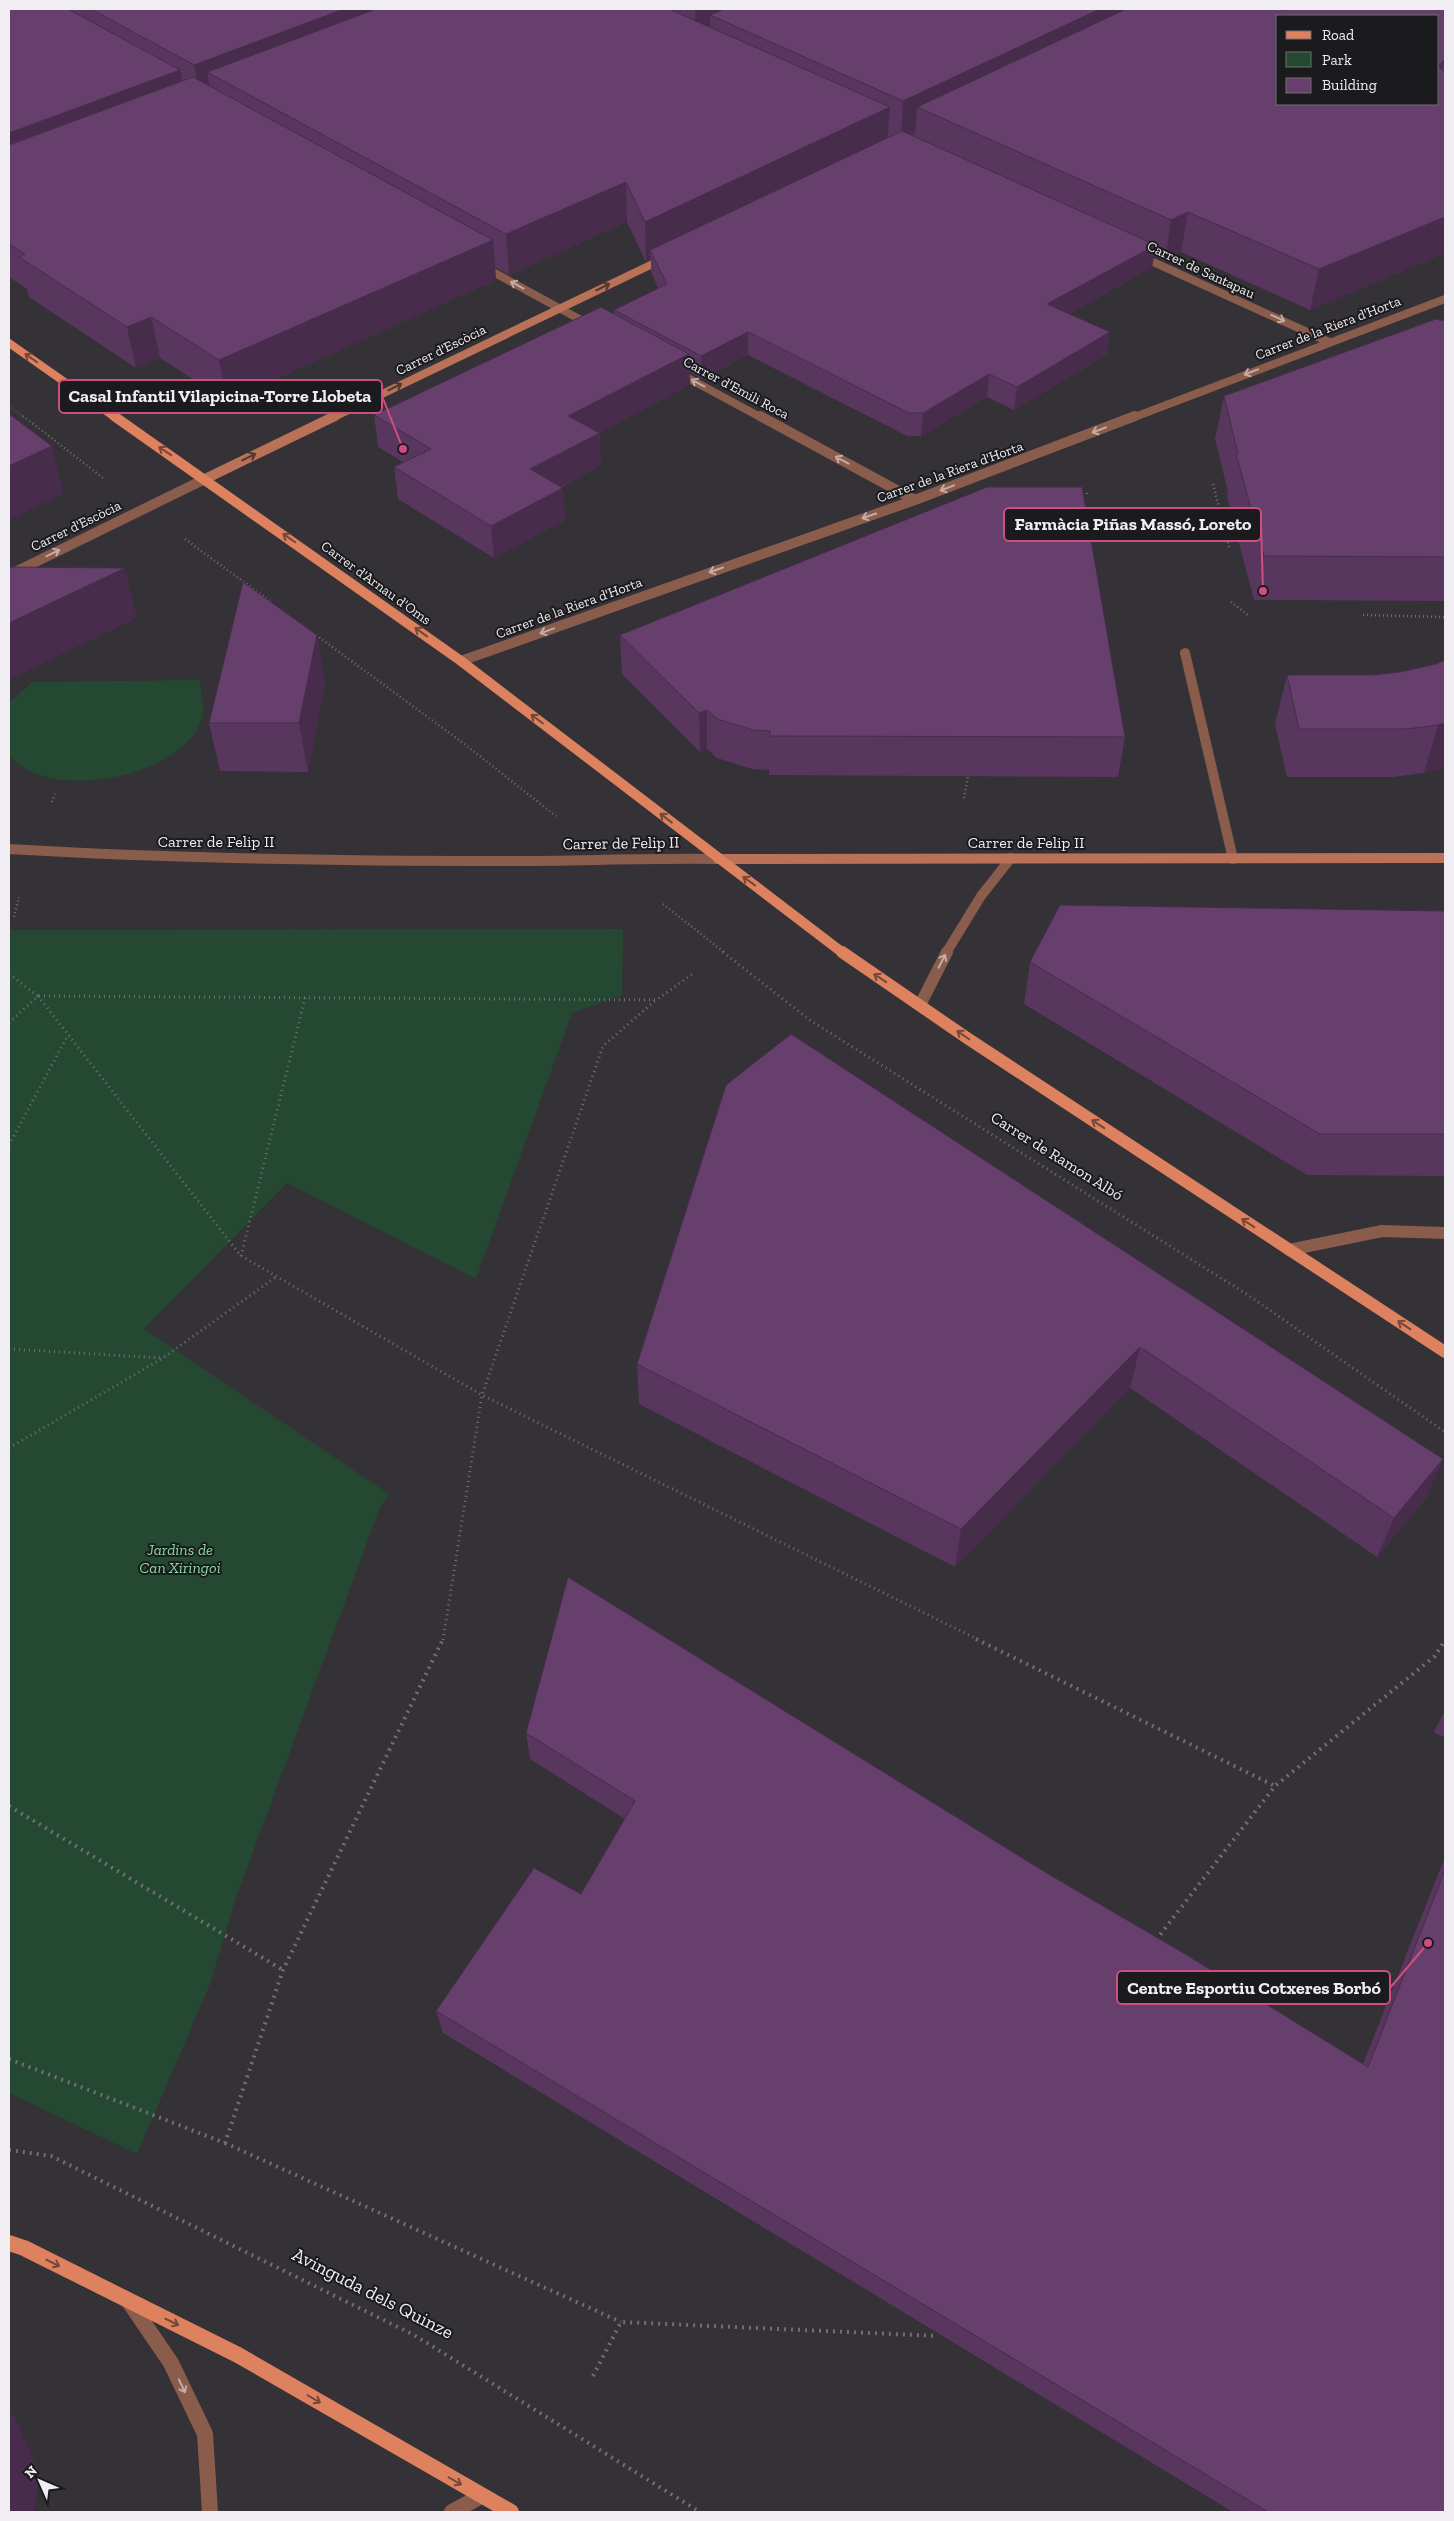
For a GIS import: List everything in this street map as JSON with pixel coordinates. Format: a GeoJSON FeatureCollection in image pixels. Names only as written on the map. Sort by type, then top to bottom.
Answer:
{"type":"FeatureCollection","features":[{"type":"Feature","properties":{"kind":"main road","name":"Carrer d'Escòcia"},"geometry":{"type":"LineString","coordinates":[[205,479],[673,254]]}},
{"type":"Feature","properties":{"kind":"main road","name":"Carrer d'Arnau d'Oms"},"geometry":{"type":"LineString","coordinates":[[9,343],[205,479],[460,661],[718,859]]}},
{"type":"Feature","properties":{"kind":"main road","name":"Carrer de Felip II"},"geometry":{"type":"LineString","coordinates":[[718,859],[1445,858]]}},
{"type":"Feature","properties":{"kind":"main road"},"geometry":{"type":"LineString","coordinates":[[718,859],[847,956],[1445,1352]]}},
{"type":"Feature","properties":{"kind":"main road"},"geometry":{"type":"LineString","coordinates":[[9,2243],[24,2248],[238,2355],[511,2512]]}},
{"type":"Feature","properties":{"kind":"street","name":"Carrer de Santapau"},"geometry":{"type":"LineString","coordinates":[[1132,252],[1329,342]]}},
{"type":"Feature","properties":{"kind":"street"},"geometry":{"type":"LineString","coordinates":[[477,263],[597,328]]}},
{"type":"Feature","properties":{"kind":"street","name":"Carrer de la Riera d'Horta"},"geometry":{"type":"LineString","coordinates":[[460,661],[915,500],[1329,342],[1445,300]]}},
{"type":"Feature","properties":{"kind":"street","name":"Carrer d'Emili Roca"},"geometry":{"type":"LineString","coordinates":[[665,365],[915,500]]}},
{"type":"Feature","properties":{"kind":"street","name":"Carrer d'Escòcia"},"geometry":{"type":"LineString","coordinates":[[9,575],[205,479]]}},
{"type":"Feature","properties":{"kind":"street"},"geometry":{"type":"LineString","coordinates":[[1185,653],[1233,859]]}},
{"type":"Feature","properties":{"kind":"street","name":"Carrer de Felip II"},"geometry":{"type":"LineString","coordinates":[[9,850],[139,857],[508,861],[606,858],[718,859]]}},
{"type":"Feature","properties":{"kind":"street"},"geometry":{"type":"LineString","coordinates":[[920,1005],[954,937],[981,896],[1011,858]]}},
{"type":"Feature","properties":{"kind":"street"},"geometry":{"type":"LineString","coordinates":[[1289,1250],[1382,1231],[1445,1233]]}},
{"type":"Feature","properties":{"kind":"street"},"geometry":{"type":"LineString","coordinates":[[128,2300],[171,2363],[205,2434],[210,2512]]}},
{"type":"Feature","properties":{"kind":"street"},"geometry":{"type":"LineString","coordinates":[[452,2512],[481,2496]]}},
{"type":"Feature","properties":{"kind":"path"},"geometry":{"type":"LineString","coordinates":[[9,406],[273,604]]}},
{"type":"Feature","properties":{"kind":"path"},"geometry":{"type":"LineString","coordinates":[[1213,484],[1229,548]]}},
{"type":"Feature","properties":{"kind":"path"},"geometry":{"type":"LineString","coordinates":[[1087,492],[1087,497]]}},
{"type":"Feature","properties":{"kind":"path"},"geometry":{"type":"LineString","coordinates":[[1231,602],[1248,615]]}},
{"type":"Feature","properties":{"kind":"path"},"geometry":{"type":"LineString","coordinates":[[1363,615],[1445,617]]}},
{"type":"Feature","properties":{"kind":"path"},"geometry":{"type":"LineString","coordinates":[[312,633],[536,799]]}},
{"type":"Feature","properties":{"kind":"path"},"geometry":{"type":"LineString","coordinates":[[964,798],[968,776]]}},
{"type":"Feature","properties":{"kind":"path"},"geometry":{"type":"LineString","coordinates":[[52,802],[55,794]]}},
{"type":"Feature","properties":{"kind":"path"},"geometry":{"type":"LineString","coordinates":[[14,917],[20,897]]}},
{"type":"Feature","properties":{"kind":"path","name":"Carrer de Ramon Albó"},"geometry":{"type":"LineString","coordinates":[[658,900],[811,1021],[1248,1295],[1445,1432]]}},
{"type":"Feature","properties":{"kind":"path"},"geometry":{"type":"LineString","coordinates":[[225,2143],[283,1970],[442,1644],[482,1395],[603,1046],[656,1000],[694,973]]}},
{"type":"Feature","properties":{"kind":"path"},"geometry":{"type":"LineString","coordinates":[[9,974],[38,996],[241,1256],[482,1395],[1275,1786]]}},
{"type":"Feature","properties":{"kind":"path"},"geometry":{"type":"LineString","coordinates":[[9,1023],[38,996],[656,1000]]}},
{"type":"Feature","properties":{"kind":"path"},"geometry":{"type":"LineString","coordinates":[[241,1256],[305,998]]}},
{"type":"Feature","properties":{"kind":"path"},"geometry":{"type":"LineString","coordinates":[[9,1145],[68,1035]]}},
{"type":"Feature","properties":{"kind":"path"},"geometry":{"type":"LineString","coordinates":[[9,1448],[163,1358],[276,1277]]}},
{"type":"Feature","properties":{"kind":"path"},"geometry":{"type":"LineString","coordinates":[[9,1349],[163,1358]]}},
{"type":"Feature","properties":{"kind":"path"},"geometry":{"type":"LineString","coordinates":[[1154,1942],[1275,1786],[1435,1656],[1445,1640]]}},
{"type":"Feature","properties":{"kind":"path"},"geometry":{"type":"LineString","coordinates":[[9,1806],[283,1970]]}},
{"type":"Feature","properties":{"kind":"path"},"geometry":{"type":"LineString","coordinates":[[9,2058],[225,2143],[621,2322],[938,2336]]}},
{"type":"Feature","properties":{"kind":"path","name":"Avinguda dels Quinze"},"geometry":{"type":"LineString","coordinates":[[9,2150],[51,2156],[414,2335],[700,2512]]}},
{"type":"Feature","properties":{"kind":"path"},"geometry":{"type":"LineString","coordinates":[[593,2376],[621,2322]]}},
{"type":"Feature","properties":{"kind":"green space"},"geometry":{"type":"Polygon","coordinates":[[[199,680],[203,714],[190,739],[170,756],[143,769],[113,778],[81,781],[52,778],[27,770],[9,754],[9,703],[32,682],[199,680]]]}},
{"type":"Feature","properties":{"kind":"green space","name":"Jardins de Can Xiringoi"},"geometry":{"type":"Polygon","coordinates":[[[623,929],[622,995],[572,1013],[476,1279],[287,1183],[144,1329],[389,1494],[379,1510],[236,1898],[210,1984],[137,2154],[9,2093],[9,930],[623,929]]]}},
{"type":"Feature","properties":{"kind":"building"},"geometry":{"type":"Polygon","coordinates":[[[9,9],[68,9],[180,70],[9,133],[9,9]]]}},
{"type":"Feature","properties":{"kind":"building"},"geometry":{"type":"Polygon","coordinates":[[[91,9],[344,9],[194,65],[91,9]]]}},
{"type":"Feature","properties":{"kind":"building"},"geometry":{"type":"Polygon","coordinates":[[[376,9],[669,9],[890,107],[645,222],[626,182],[506,234],[207,72],[376,9]]]}},
{"type":"Feature","properties":{"kind":"building"},"geometry":{"type":"Polygon","coordinates":[[[724,9],[1100,9],[903,101],[710,15],[724,9]]]}},
{"type":"Feature","properties":{"kind":"building"},"geometry":{"type":"Polygon","coordinates":[[[1126,9],[1445,9],[1445,60],[1439,66],[1445,72],[1445,217],[1319,269],[1188,212],[1171,220],[917,107],[1126,9]]]}},
{"type":"Feature","properties":{"kind":"building"},"geometry":{"type":"Polygon","coordinates":[[[193,77],[493,240],[219,360],[151,317],[127,327],[19,257],[25,254],[9,244],[9,145],[193,77]]]}},
{"type":"Feature","properties":{"kind":"building"},"geometry":{"type":"Polygon","coordinates":[[[902,131],[1156,245],[1047,304],[1110,332],[1017,387],[989,374],[923,413],[909,413],[748,332],[701,356],[614,310],[667,284],[650,250],[902,131]]]}},
{"type":"Feature","properties":{"kind":"building"},"geometry":{"type":"Polygon","coordinates":[[[601,307],[689,354],[568,416],[600,433],[530,469],[563,488],[491,526],[394,467],[431,449],[374,415],[601,307]]]}},
{"type":"Feature","properties":{"kind":"building"},"geometry":{"type":"Polygon","coordinates":[[[1436,319],[1445,321],[1445,557],[1264,556],[1236,454],[1238,454],[1224,396],[1436,319]]]}},
{"type":"Feature","properties":{"kind":"building"},"geometry":{"type":"Polygon","coordinates":[[[9,414],[52,446],[9,466],[9,414]]]}},
{"type":"Feature","properties":{"kind":"building"},"geometry":{"type":"Polygon","coordinates":[[[987,487],[1082,487],[1125,737],[770,736],[770,731],[753,730],[717,719],[707,710],[699,713],[620,635],[987,487]]]}},
{"type":"Feature","properties":{"kind":"building"},"geometry":{"type":"Polygon","coordinates":[[[9,567],[125,568],[9,623],[9,567]]]}},
{"type":"Feature","properties":{"kind":"building"},"geometry":{"type":"Polygon","coordinates":[[[243,582],[317,635],[299,723],[209,723],[243,582]]]}},
{"type":"Feature","properties":{"kind":"building"},"geometry":{"type":"Polygon","coordinates":[[[1445,660],[1445,723],[1407,729],[1299,729],[1287,675],[1373,675],[1400,672],[1436,664],[1445,660]]]}},
{"type":"Feature","properties":{"kind":"building"},"geometry":{"type":"Polygon","coordinates":[[[1060,905],[1445,911],[1445,1134],[1320,1134],[1030,962],[1060,905]]]}},
{"type":"Feature","properties":{"kind":"building"},"geometry":{"type":"Polygon","coordinates":[[[791,1034],[1443,1459],[1394,1518],[1140,1347],[961,1529],[637,1364],[726,1085],[791,1034]]]}},
{"type":"Feature","properties":{"kind":"building"},"geometry":{"type":"Polygon","coordinates":[[[568,1577],[1050,1875],[1185,1954],[1368,2067],[1445,1870],[1445,2512],[1268,2512],[436,2011],[534,1868],[581,1894],[635,1801],[526,1733],[568,1577]]]}},
{"type":"Feature","properties":{"kind":"place","name":"Casal Infantil Vilapicina-Torre Llobeta"},"geometry":{"type":"Point","coordinates":[403,449]}},
{"type":"Feature","properties":{"kind":"place","name":"Farmàcia Piñas Massó, Loreto"},"geometry":{"type":"Point","coordinates":[1263,591]}},
{"type":"Feature","properties":{"kind":"place","name":"Centre Esportiu Cotxeres Borbó"},"geometry":{"type":"Point","coordinates":[1428,1943]}}]}
